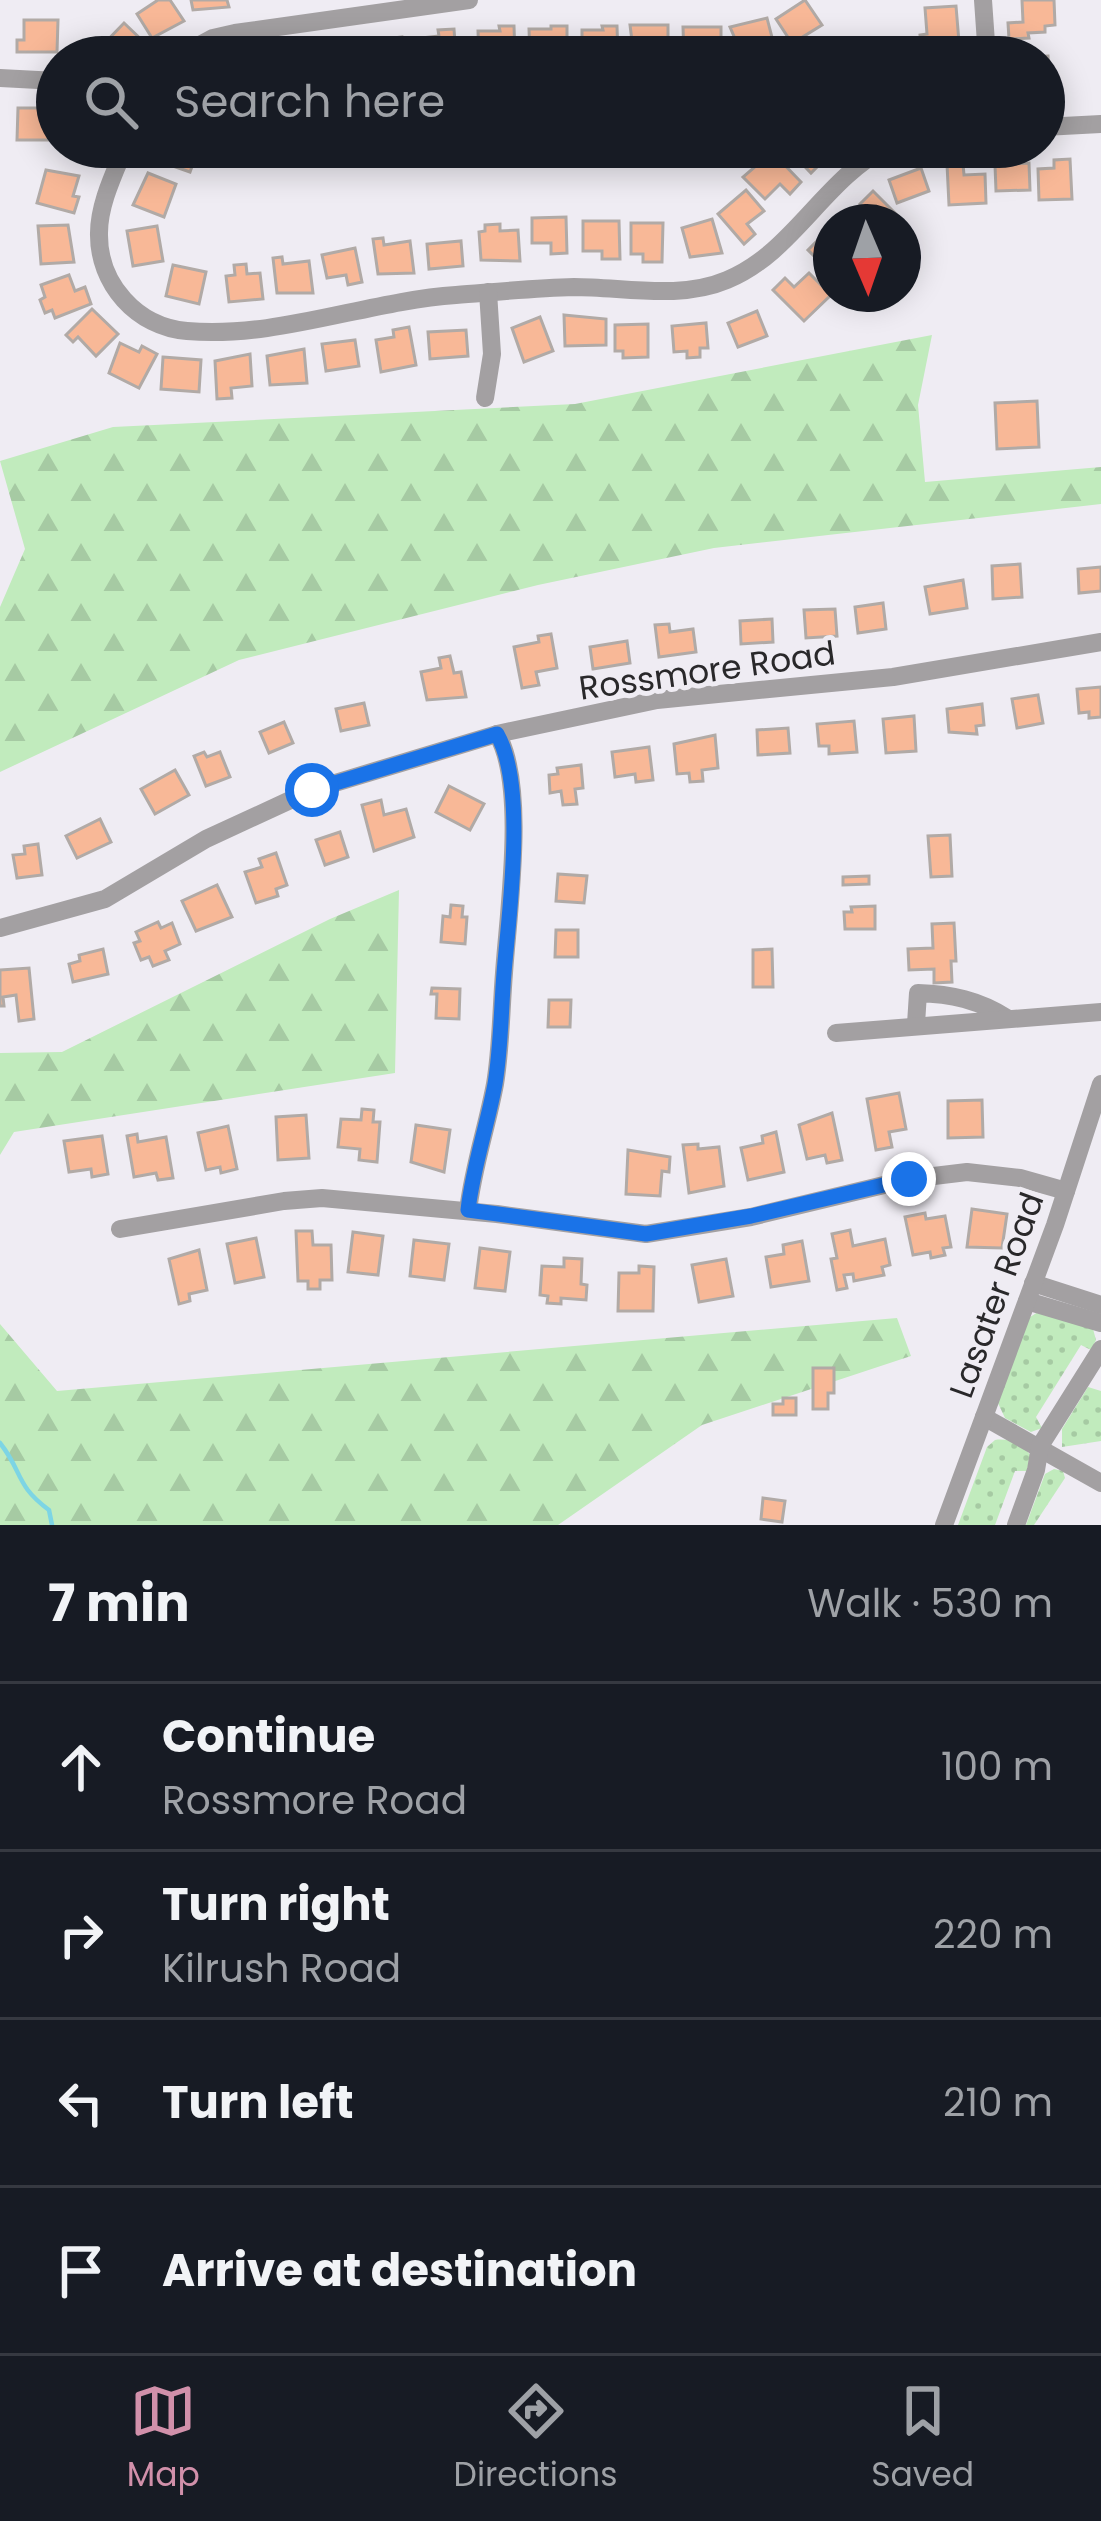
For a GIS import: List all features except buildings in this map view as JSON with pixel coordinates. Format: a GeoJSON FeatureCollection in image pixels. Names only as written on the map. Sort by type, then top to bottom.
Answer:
{"type":"FeatureCollection","features":[{"type":"Feature","properties":{"kind":"street"},"geometry":{"type":"LineString","coordinates":[[222,36],[469,0]]}},
{"type":"Feature","properties":{"kind":"street"},"geometry":{"type":"LineString","coordinates":[[982,0],[985,36]]}},
{"type":"Feature","properties":{"kind":"street"},"geometry":{"type":"LineString","coordinates":[[0,78],[36,80]]}},
{"type":"Feature","properties":{"kind":"street"},"geometry":{"type":"LineString","coordinates":[[1065,127],[1101,124]]}},
{"type":"Feature","properties":{"kind":"street"},"geometry":{"type":"LineString","coordinates":[[118,168],[100,220],[101,257],[118,294],[130,309],[166,328],[210,332],[291,323],[392,302],[488,292],[564,287],[690,290],[727,281],[769,254],[855,168]]}},
{"type":"Feature","properties":{"kind":"street"},"geometry":{"type":"LineString","coordinates":[[485,398],[492,354],[488,292]]}},
{"type":"Feature","properties":{"kind":"street","name":"Rossmore Road"},"geometry":{"type":"LineString","coordinates":[[0,928],[105,899],[206,839],[312,790],[497,734],[657,700],[893,676],[1101,642]]}},
{"type":"Feature","properties":{"kind":"street"},"geometry":{"type":"LineString","coordinates":[[468,1210],[475,1156],[496,1076],[512,861],[512,793],[497,734]]}},
{"type":"Feature","properties":{"kind":"street"},"geometry":{"type":"LineString","coordinates":[[916,1024],[918,993],[947,994],[988,1006],[1007,1018]]}},
{"type":"Feature","properties":{"kind":"street"},"geometry":{"type":"LineString","coordinates":[[836,1033],[1101,1012]]}},
{"type":"Feature","properties":{"kind":"street","name":"Lasater Road"},"geometry":{"type":"LineString","coordinates":[[944,1525],[1101,1084]]}},
{"type":"Feature","properties":{"kind":"street"},"geometry":{"type":"LineString","coordinates":[[120,1229],[303,1199],[361,1199],[646,1234],[751,1216],[909,1179],[967,1172],[1021,1178],[1066,1191]]}},
{"type":"Feature","properties":{"kind":"street"},"geometry":{"type":"LineString","coordinates":[[1030,1292],[1101,1305]]}},
{"type":"Feature","properties":{"kind":"street"},"geometry":{"type":"LineString","coordinates":[[1030,1292],[1101,1323]]}},
{"type":"Feature","properties":{"kind":"street"},"geometry":{"type":"LineString","coordinates":[[1016,1525],[1040,1446],[1101,1349]]}},
{"type":"Feature","properties":{"kind":"street"},"geometry":{"type":"LineString","coordinates":[[984,1417],[1101,1484]]}},
{"type":"Feature","properties":{"kind":"green space"},"geometry":{"type":"Polygon","coordinates":[[[932,335],[918,405],[925,482],[1101,467],[1101,504],[714,548],[538,585],[239,660],[0,772],[0,607],[25,549],[0,461],[113,427],[575,404],[932,335]]]}},
{"type":"Feature","properties":{"kind":"green space"},"geometry":{"type":"Polygon","coordinates":[[[399,890],[395,1073],[14,1132],[0,1155],[0,1053],[62,1052],[330,919],[399,890]]]}},
{"type":"Feature","properties":{"kind":"green space"},"geometry":{"type":"Polygon","coordinates":[[[1038,1312],[1093,1329],[1096,1340],[1091,1350],[1081,1345],[1036,1417],[1042,1428],[1031,1432],[1005,1418],[997,1401],[1027,1319],[1038,1312]]]}},
{"type":"Feature","properties":{"kind":"green space"},"geometry":{"type":"Polygon","coordinates":[[[897,1318],[911,1356],[702,1425],[558,1525],[0,1525],[0,1324],[57,1391],[897,1318]]]}},
{"type":"Feature","properties":{"kind":"green space"},"geometry":{"type":"Polygon","coordinates":[[[1088,1387],[1101,1391],[1101,1441],[1062,1447],[1062,1429],[1088,1387]]]}},
{"type":"Feature","properties":{"kind":"green space"},"geometry":{"type":"Polygon","coordinates":[[[995,1440],[1023,1447],[1030,1455],[1027,1471],[1015,1471],[995,1525],[958,1525],[987,1447],[995,1440]]]}},
{"type":"Feature","properties":{"kind":"green space"},"geometry":{"type":"Polygon","coordinates":[[[1063,1471],[1065,1478],[1034,1525],[1026,1525],[1045,1474],[1063,1471]]]}},
{"type":"Feature","properties":{"kind":"waterway"},"geometry":{"type":"LineString","coordinates":[[0,1443],[25,1485],[49,1510],[52,1525]]}},
{"type":"Feature","properties":{"kind":"route"},"geometry":{"type":"LineString","coordinates":[[312,790],[497,734],[503,744],[512,793],[512,861],[496,1076],[475,1156],[468,1210],[646,1234],[751,1216],[909,1179]]}}]}
